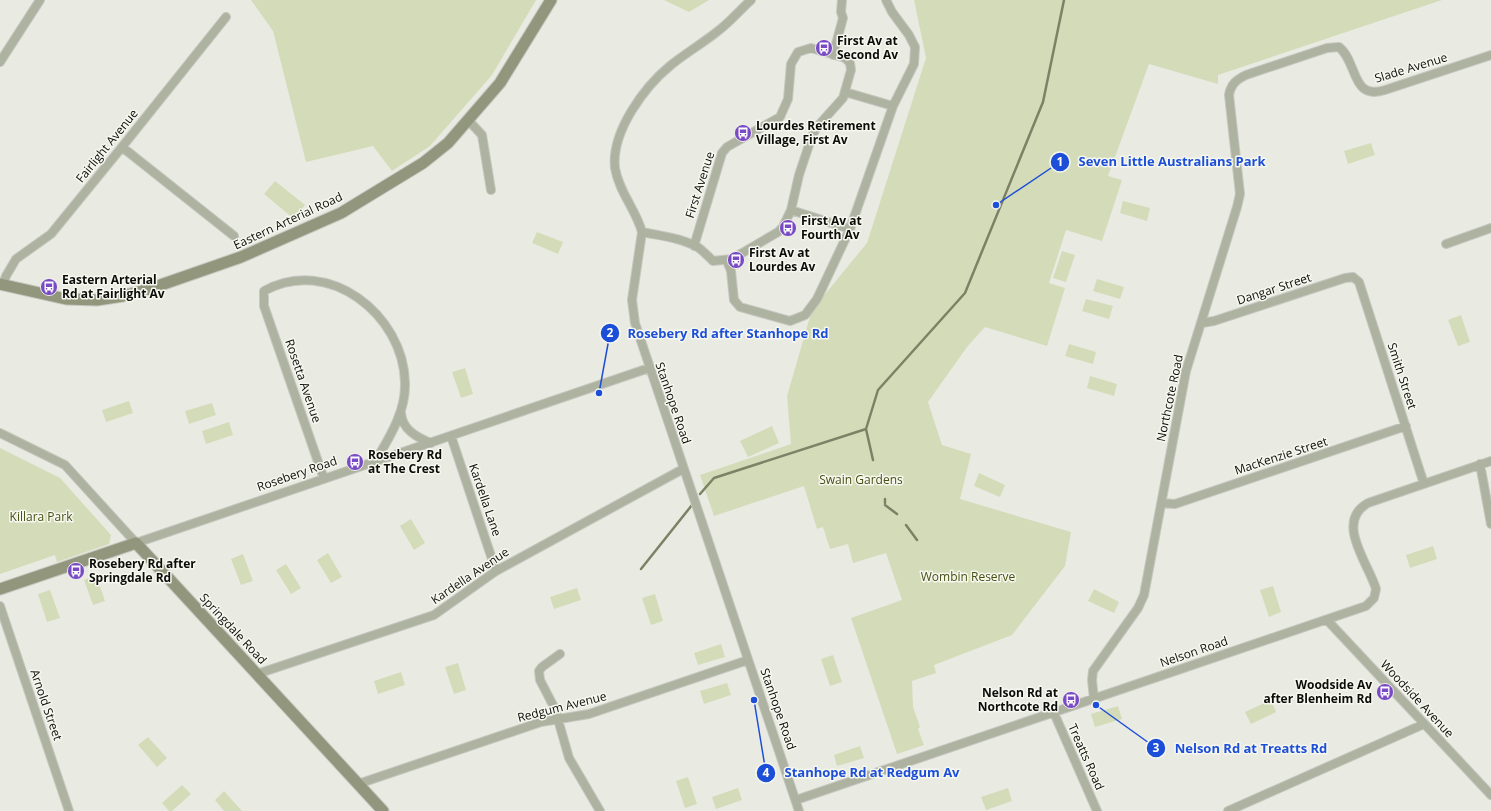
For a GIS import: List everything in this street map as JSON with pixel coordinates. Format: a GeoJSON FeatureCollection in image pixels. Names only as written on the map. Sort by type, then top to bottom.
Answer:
{"type":"FeatureCollection","features":[{"type":"Feature","properties":{"kind":"main road","name":"Eastern Arterial Road"},"geometry":{"type":"LineString","coordinates":[[2,284],[66,299],[97,300],[123,296],[149,289],[241,257],[341,213],[423,163],[448,142],[469,120],[500,83],[551,0]]}},
{"type":"Feature","properties":{"kind":"main road","name":"Rosebery Road"},"geometry":{"type":"LineString","coordinates":[[0,589],[136,543]]}},
{"type":"Feature","properties":{"kind":"main road","name":"Springdale Road"},"geometry":{"type":"LineString","coordinates":[[136,543],[383,811]]}},
{"type":"Feature","properties":{"kind":"street"},"geometry":{"type":"LineString","coordinates":[[0,62],[40,0]]}},
{"type":"Feature","properties":{"kind":"street","name":"Stanhope Road"},"geometry":{"type":"LineString","coordinates":[[751,0],[719,30],[670,66],[644,93],[622,129],[617,141],[615,168],[621,189],[640,223],[642,232],[631,306],[649,368],[799,811]]}},
{"type":"Feature","properties":{"kind":"street"},"geometry":{"type":"LineString","coordinates":[[833,54],[843,18],[841,12],[842,0]]}},
{"type":"Feature","properties":{"kind":"street"},"geometry":{"type":"LineString","coordinates":[[642,232],[675,238],[699,248],[713,261],[727,261],[731,270],[734,300],[740,307],[790,321],[805,315],[817,299],[850,229],[892,106],[914,64],[914,47],[909,35],[892,12],[886,0]]}},
{"type":"Feature","properties":{"kind":"street","name":"Fairlight Avenue"},"geometry":{"type":"LineString","coordinates":[[2,284],[16,259],[51,234],[226,16]]}},
{"type":"Feature","properties":{"kind":"street","name":"Slade Avenue"},"geometry":{"type":"LineString","coordinates":[[1246,75],[1327,48],[1339,47],[1345,52],[1349,59],[1360,86],[1371,92],[1379,92],[1491,55]]}},
{"type":"Feature","properties":{"kind":"street","name":"First Avenue"},"geometry":{"type":"LineString","coordinates":[[694,246],[720,157],[724,149],[780,117],[788,99],[791,64],[798,52],[811,48],[845,58],[850,63],[851,70],[845,92],[839,104],[817,127],[812,136],[799,175],[791,210],[783,226],[778,232],[727,261]]}},
{"type":"Feature","properties":{"kind":"street","name":"Northcote Road"},"geometry":{"type":"LineString","coordinates":[[1094,699],[1092,680],[1093,671],[1138,608],[1144,595],[1186,370],[1202,323],[1240,194],[1229,95],[1230,88],[1234,82],[1246,75]]}},
{"type":"Feature","properties":{"kind":"street"},"geometry":{"type":"LineString","coordinates":[[845,92],[892,106]]}},
{"type":"Feature","properties":{"kind":"street"},"geometry":{"type":"LineString","coordinates":[[469,120],[482,135],[491,190]]}},
{"type":"Feature","properties":{"kind":"street"},"geometry":{"type":"LineString","coordinates":[[122,147],[234,236]]}},
{"type":"Feature","properties":{"kind":"street"},"geometry":{"type":"LineString","coordinates":[[791,210],[850,229]]}},
{"type":"Feature","properties":{"kind":"street"},"geometry":{"type":"LineString","coordinates":[[1446,244],[1491,228]]}},
{"type":"Feature","properties":{"kind":"street","name":"Dangar Street"},"geometry":{"type":"LineString","coordinates":[[1202,323],[1214,322],[1345,278],[1353,277]]}},
{"type":"Feature","properties":{"kind":"street","name":"Smith Street"},"geometry":{"type":"LineString","coordinates":[[1353,277],[1359,282],[1424,484]]}},
{"type":"Feature","properties":{"kind":"street","name":"Rosetta Avenue"},"geometry":{"type":"LineString","coordinates":[[324,479],[264,306],[264,291],[277,284],[296,281],[315,282],[333,285],[346,290],[367,304],[379,315],[389,329],[400,353],[404,367],[405,384],[401,413]]}},
{"type":"Feature","properties":{"kind":"street","name":"Rosebery Road"},"geometry":{"type":"LineString","coordinates":[[136,543],[649,368]]}},
{"type":"Feature","properties":{"kind":"street"},"geometry":{"type":"LineString","coordinates":[[401,413],[402,421],[410,432],[431,443]]}},
{"type":"Feature","properties":{"kind":"street"},"geometry":{"type":"LineString","coordinates":[[375,462],[401,413]]}},
{"type":"Feature","properties":{"kind":"street","name":"MacKenzie Street"},"geometry":{"type":"LineString","coordinates":[[1162,503],[1175,504],[1406,426]]}},
{"type":"Feature","properties":{"kind":"street","name":"Springdale Road"},"geometry":{"type":"LineString","coordinates":[[0,433],[65,465],[136,543]]}},
{"type":"Feature","properties":{"kind":"street","name":"Kardella Lane"},"geometry":{"type":"LineString","coordinates":[[451,436],[496,571]]}},
{"type":"Feature","properties":{"kind":"street","name":"Nelson Road"},"geometry":{"type":"LineString","coordinates":[[796,800],[1366,606],[1372,601],[1376,594],[1375,585],[1353,530],[1353,520],[1358,510],[1368,503],[1491,461]]}},
{"type":"Feature","properties":{"kind":"street"},"geometry":{"type":"LineString","coordinates":[[1480,464],[1491,524]]}},
{"type":"Feature","properties":{"kind":"street","name":"Kardella Avenue"},"geometry":{"type":"LineString","coordinates":[[257,674],[434,615],[496,571],[683,469]]}},
{"type":"Feature","properties":{"kind":"street","name":"Arnold Street"},"geometry":{"type":"LineString","coordinates":[[0,606],[69,811]]}},
{"type":"Feature","properties":{"kind":"street","name":"Woodside Avenue"},"geometry":{"type":"LineString","coordinates":[[1326,620],[1491,795]]}},
{"type":"Feature","properties":{"kind":"street"},"geometry":{"type":"LineString","coordinates":[[560,654],[542,667],[539,675],[542,685],[555,709],[569,758],[600,811]]}},
{"type":"Feature","properties":{"kind":"street","name":"Redgum Avenue"},"geometry":{"type":"LineString","coordinates":[[358,784],[541,722],[589,714],[748,660]]}},
{"type":"Feature","properties":{"kind":"street","name":"Treatts Road"},"geometry":{"type":"LineString","coordinates":[[1054,713],[1097,811]]}},
{"type":"Feature","properties":{"kind":"street"},"geometry":{"type":"LineString","coordinates":[[1228,811],[1242,808],[1424,724]]}},
{"type":"Feature","properties":{"kind":"green space"},"geometry":{"type":"Polygon","coordinates":[[[251,0],[536,0],[492,75],[430,146],[392,171],[373,146],[306,162],[273,31],[251,0]]]}},
{"type":"Feature","properties":{"kind":"green space"},"geometry":{"type":"Polygon","coordinates":[[[664,0],[709,0],[689,12],[664,0]]]}},
{"type":"Feature","properties":{"kind":"green space"},"geometry":{"type":"Polygon","coordinates":[[[914,0],[1442,0],[1218,75],[1218,84],[1149,64],[1108,176],[1122,180],[1102,241],[1066,230],[1049,283],[1065,288],[1047,346],[985,327],[967,347],[928,402],[942,445],[971,454],[960,499],[1071,532],[1065,566],[1012,635],[934,665],[936,673],[912,681],[913,707],[920,727],[918,729],[924,745],[897,754],[851,618],[902,600],[886,553],[853,563],[848,544],[830,549],[823,527],[817,529],[804,486],[714,516],[700,475],[791,444],[787,396],[812,310],[867,243],[926,58],[914,0]]]}},
{"type":"Feature","properties":{"kind":"green space"},"geometry":{"type":"Polygon","coordinates":[[[1371,143],[1375,155],[1348,164],[1344,151],[1371,143]]]}},
{"type":"Feature","properties":{"kind":"green space"},"geometry":{"type":"Polygon","coordinates":[[[275,181],[305,205],[294,219],[264,194],[275,181]]]}},
{"type":"Feature","properties":{"kind":"green space"},"geometry":{"type":"Polygon","coordinates":[[[1123,201],[1150,208],[1147,221],[1120,213],[1123,201]]]}},
{"type":"Feature","properties":{"kind":"green space"},"geometry":{"type":"Polygon","coordinates":[[[537,232],[563,242],[558,254],[532,243],[537,232]]]}},
{"type":"Feature","properties":{"kind":"green space"},"geometry":{"type":"Polygon","coordinates":[[[1062,251],[1075,255],[1066,282],[1053,278],[1062,251]]]}},
{"type":"Feature","properties":{"kind":"green space"},"geometry":{"type":"Polygon","coordinates":[[[1097,279],[1124,287],[1120,299],[1093,291],[1097,279]]]}},
{"type":"Feature","properties":{"kind":"green space"},"geometry":{"type":"Polygon","coordinates":[[[1086,299],[1113,306],[1109,319],[1082,311],[1086,299]]]}},
{"type":"Feature","properties":{"kind":"green space"},"geometry":{"type":"Polygon","coordinates":[[[1461,315],[1470,342],[1458,346],[1448,320],[1461,315]]]}},
{"type":"Feature","properties":{"kind":"green space"},"geometry":{"type":"Polygon","coordinates":[[[1069,344],[1096,352],[1093,364],[1065,356],[1069,344]]]}},
{"type":"Feature","properties":{"kind":"green space"},"geometry":{"type":"Polygon","coordinates":[[[465,368],[473,394],[461,398],[452,372],[465,368]]]}},
{"type":"Feature","properties":{"kind":"green space"},"geometry":{"type":"Polygon","coordinates":[[[1090,376],[1117,384],[1114,396],[1087,388],[1090,376]]]}},
{"type":"Feature","properties":{"kind":"green space"},"geometry":{"type":"Polygon","coordinates":[[[129,401],[133,413],[106,422],[102,410],[129,401]]]}},
{"type":"Feature","properties":{"kind":"green space"},"geometry":{"type":"Polygon","coordinates":[[[212,403],[216,415],[189,424],[185,411],[212,403]]]}},
{"type":"Feature","properties":{"kind":"green space"},"geometry":{"type":"Polygon","coordinates":[[[229,422],[233,435],[206,444],[202,431],[229,422]]]}},
{"type":"Feature","properties":{"kind":"green space"},"geometry":{"type":"Polygon","coordinates":[[[772,426],[779,443],[748,457],[740,441],[772,426]]]}},
{"type":"Feature","properties":{"kind":"green space","name":"Killara Park"},"geometry":{"type":"Polygon","coordinates":[[[0,448],[60,478],[111,535],[109,544],[57,562],[55,555],[0,574],[0,448]]]}},
{"type":"Feature","properties":{"kind":"green space"},"geometry":{"type":"Polygon","coordinates":[[[979,473],[1005,485],[1000,497],[974,486],[979,473]]]}},
{"type":"Feature","properties":{"kind":"green space"},"geometry":{"type":"Polygon","coordinates":[[[411,519],[425,543],[414,550],[400,526],[411,519]]]}},
{"type":"Feature","properties":{"kind":"green space"},"geometry":{"type":"Polygon","coordinates":[[[1433,546],[1437,559],[1410,568],[1406,555],[1433,546]]]}},
{"type":"Feature","properties":{"kind":"green space"},"geometry":{"type":"Polygon","coordinates":[[[328,553],[342,577],[331,583],[317,560],[328,553]]]}},
{"type":"Feature","properties":{"kind":"green space"},"geometry":{"type":"Polygon","coordinates":[[[243,554],[253,581],[241,585],[231,559],[243,554]]]}},
{"type":"Feature","properties":{"kind":"green space"},"geometry":{"type":"Polygon","coordinates":[[[286,564],[301,588],[291,594],[276,570],[286,564]]]}},
{"type":"Feature","properties":{"kind":"green space"},"geometry":{"type":"Polygon","coordinates":[[[96,575],[105,601],[93,605],[84,580],[96,575]]]}},
{"type":"Feature","properties":{"kind":"green space"},"geometry":{"type":"Polygon","coordinates":[[[1273,586],[1281,612],[1269,617],[1260,590],[1273,586]]]}},
{"type":"Feature","properties":{"kind":"green space"},"geometry":{"type":"Polygon","coordinates":[[[577,588],[581,600],[554,609],[550,597],[577,588]]]}},
{"type":"Feature","properties":{"kind":"green space"},"geometry":{"type":"Polygon","coordinates":[[[1094,589],[1119,602],[1114,613],[1088,601],[1094,589]]]}},
{"type":"Feature","properties":{"kind":"green space"},"geometry":{"type":"Polygon","coordinates":[[[50,590],[60,618],[47,622],[38,594],[50,590]]]}},
{"type":"Feature","properties":{"kind":"green space"},"geometry":{"type":"Polygon","coordinates":[[[655,594],[663,621],[651,625],[642,598],[655,594]]]}},
{"type":"Feature","properties":{"kind":"green space"},"geometry":{"type":"Polygon","coordinates":[[[721,644],[725,657],[698,665],[694,653],[721,644]]]}},
{"type":"Feature","properties":{"kind":"green space"},"geometry":{"type":"Polygon","coordinates":[[[833,655],[842,682],[830,686],[821,659],[833,655]]]}},
{"type":"Feature","properties":{"kind":"green space"},"geometry":{"type":"Polygon","coordinates":[[[458,663],[466,690],[454,694],[445,667],[458,663]]]}},
{"type":"Feature","properties":{"kind":"green space"},"geometry":{"type":"Polygon","coordinates":[[[401,672],[405,685],[378,694],[374,681],[401,672]]]}},
{"type":"Feature","properties":{"kind":"green space"},"geometry":{"type":"Polygon","coordinates":[[[727,683],[731,695],[704,704],[700,691],[727,683]]]}},
{"type":"Feature","properties":{"kind":"green space"},"geometry":{"type":"Polygon","coordinates":[[[1271,700],[1276,712],[1251,724],[1245,712],[1271,700]]]}},
{"type":"Feature","properties":{"kind":"green space"},"geometry":{"type":"Polygon","coordinates":[[[1118,706],[1122,719],[1095,727],[1091,714],[1118,706]]]}},
{"type":"Feature","properties":{"kind":"green space"},"geometry":{"type":"Polygon","coordinates":[[[148,737],[167,758],[157,767],[138,745],[148,737]]]}},
{"type":"Feature","properties":{"kind":"green space"},"geometry":{"type":"Polygon","coordinates":[[[860,746],[864,758],[837,766],[834,755],[860,746]]]}},
{"type":"Feature","properties":{"kind":"green space"},"geometry":{"type":"Polygon","coordinates":[[[688,777],[697,804],[685,808],[676,781],[688,777]]]}},
{"type":"Feature","properties":{"kind":"green space"},"geometry":{"type":"Polygon","coordinates":[[[182,785],[191,794],[172,811],[169,811],[162,803],[182,785]]]}},
{"type":"Feature","properties":{"kind":"green space"},"geometry":{"type":"Polygon","coordinates":[[[738,788],[742,800],[716,809],[712,797],[738,788]]]}},
{"type":"Feature","properties":{"kind":"green space"},"geometry":{"type":"Polygon","coordinates":[[[1008,788],[1012,801],[986,810],[981,797],[1008,788]]]}},
{"type":"Feature","properties":{"kind":"green space"},"geometry":{"type":"Polygon","coordinates":[[[224,791],[242,811],[224,811],[215,800],[224,791]]]}},
{"type":"Feature","properties":{"kind":"waterway"},"geometry":{"type":"LineString","coordinates":[[873,460],[866,429],[878,390],[965,293],[1043,102],[1064,0]]}},
{"type":"Feature","properties":{"kind":"waterway"},"geometry":{"type":"LineString","coordinates":[[700,494],[714,478],[866,429]]}},
{"type":"Feature","properties":{"kind":"waterway"},"geometry":{"type":"LineString","coordinates":[[641,569],[692,505]]}},
{"type":"Feature","properties":{"kind":"waterway"},"geometry":{"type":"LineString","coordinates":[[885,505],[897,514]]}},
{"type":"Feature","properties":{"kind":"waterway"},"geometry":{"type":"LineString","coordinates":[[906,525],[917,540]]}},
{"type":"Feature","properties":{"kind":"place","name":"First Av at Second Av"},"geometry":{"type":"Point","coordinates":[824,48]}},
{"type":"Feature","properties":{"kind":"place","name":"Lourdes Retirement Village, First Av"},"geometry":{"type":"Point","coordinates":[743,133]}},
{"type":"Feature","properties":{"kind":"place","name":"Seven Little Australians Park"},"geometry":{"type":"Point","coordinates":[996,205]}},
{"type":"Feature","properties":{"kind":"place","name":"First Av at Fourth Av"},"geometry":{"type":"Point","coordinates":[788,228]}},
{"type":"Feature","properties":{"kind":"place","name":"First Av at Lourdes Av"},"geometry":{"type":"Point","coordinates":[736,260]}},
{"type":"Feature","properties":{"kind":"place","name":"Eastern Arterial Rd at Fairlight Av"},"geometry":{"type":"Point","coordinates":[49,287]}},
{"type":"Feature","properties":{"kind":"place","name":"Rosebery Rd after Stanhope Rd"},"geometry":{"type":"Point","coordinates":[599,393]}},
{"type":"Feature","properties":{"kind":"place","name":"Rosebery Rd at The Crest"},"geometry":{"type":"Point","coordinates":[355,462]}},
{"type":"Feature","properties":{"kind":"place","name":"Rosebery Rd after Springdale Rd"},"geometry":{"type":"Point","coordinates":[76,571]}},
{"type":"Feature","properties":{"kind":"place","name":"Woodside Av after Blenheim Rd"},"geometry":{"type":"Point","coordinates":[1385,692]}},
{"type":"Feature","properties":{"kind":"place","name":"Stanhope Rd at Redgum Av"},"geometry":{"type":"Point","coordinates":[754,700]}},
{"type":"Feature","properties":{"kind":"place","name":"Nelson Rd at Northcote Rd"},"geometry":{"type":"Point","coordinates":[1071,700]}},
{"type":"Feature","properties":{"kind":"place","name":"Nelson Rd at Treatts Rd"},"geometry":{"type":"Point","coordinates":[1096,705]}},
{"type":"Feature","properties":{"kind":"park label","name":"Swain Gardens"},"geometry":{"type":"Point","coordinates":[861,480]}},
{"type":"Feature","properties":{"kind":"park label","name":"Wombin Reserve"},"geometry":{"type":"Point","coordinates":[968,577]}}]}
